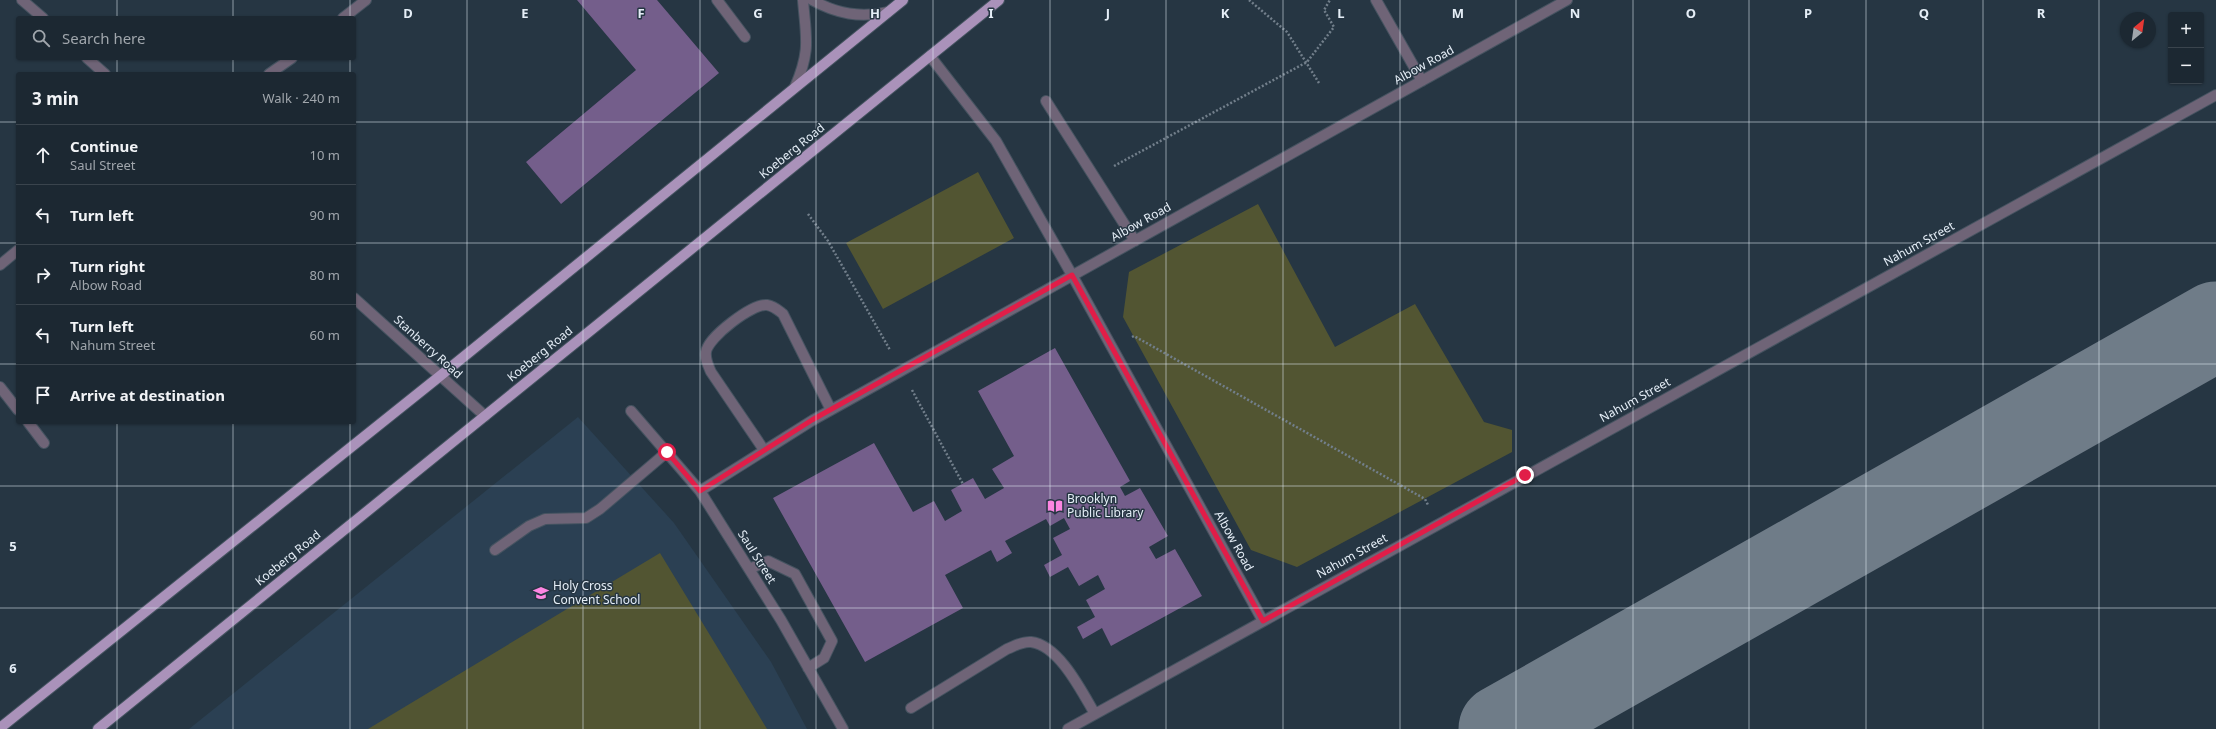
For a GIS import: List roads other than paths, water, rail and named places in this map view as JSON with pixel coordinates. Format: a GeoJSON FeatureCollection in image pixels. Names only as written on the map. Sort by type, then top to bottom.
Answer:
{"type":"FeatureCollection","features":[{"type":"Feature","properties":{"kind":"main road"},"geometry":{"type":"LineString","coordinates":[[0,728],[440,376],[903,0]]}},
{"type":"Feature","properties":{"kind":"main road","name":"Koeberg Road"},"geometry":{"type":"LineString","coordinates":[[98,729],[999,0]]}},
{"type":"Feature","properties":{"kind":"street"},"geometry":{"type":"LineString","coordinates":[[22,0],[40,16]]}},
{"type":"Feature","properties":{"kind":"street"},"geometry":{"type":"LineString","coordinates":[[346,16],[366,0]]}},
{"type":"Feature","properties":{"kind":"street"},"geometry":{"type":"LineString","coordinates":[[717,0],[746,37]]}},
{"type":"Feature","properties":{"kind":"street"},"geometry":{"type":"LineString","coordinates":[[795,87],[804,66],[808,40],[803,0]]}},
{"type":"Feature","properties":{"kind":"street"},"geometry":{"type":"LineString","coordinates":[[812,0],[846,14],[874,15],[888,12]]}},
{"type":"Feature","properties":{"kind":"street"},"geometry":{"type":"LineString","coordinates":[[1376,0],[1422,81]]}},
{"type":"Feature","properties":{"kind":"street","name":"Albow Road"},"geometry":{"type":"LineString","coordinates":[[1263,621],[1072,275],[1567,0]]}},
{"type":"Feature","properties":{"kind":"street"},"geometry":{"type":"LineString","coordinates":[[700,491],[764,450],[831,410],[1072,275],[996,141],[930,56]]}},
{"type":"Feature","properties":{"kind":"street"},"geometry":{"type":"LineString","coordinates":[[89,60],[103,72]]}},
{"type":"Feature","properties":{"kind":"street"},"geometry":{"type":"LineString","coordinates":[[272,72],[289,60]]}},
{"type":"Feature","properties":{"kind":"street","name":"Nahum Street"},"geometry":{"type":"LineString","coordinates":[[1068,729],[2216,95]]}},
{"type":"Feature","properties":{"kind":"street"},"geometry":{"type":"LineString","coordinates":[[1046,101],[1135,241]]}},
{"type":"Feature","properties":{"kind":"street"},"geometry":{"type":"LineString","coordinates":[[0,264],[16,252]]}},
{"type":"Feature","properties":{"kind":"street","name":"Stanberry Road"},"geometry":{"type":"LineString","coordinates":[[356,300],[485,416]]}},
{"type":"Feature","properties":{"kind":"street"},"geometry":{"type":"LineString","coordinates":[[764,450],[711,372],[706,361],[706,351],[711,340],[723,329],[756,308],[766,305],[776,308],[783,314],[831,410]]}},
{"type":"Feature","properties":{"kind":"street"},"geometry":{"type":"LineString","coordinates":[[0,387],[16,407]]}},
{"type":"Feature","properties":{"kind":"street","name":"Saul Street"},"geometry":{"type":"LineString","coordinates":[[632,411],[700,491],[749,569],[844,729]]}},
{"type":"Feature","properties":{"kind":"street"},"geometry":{"type":"LineString","coordinates":[[30,424],[44,443]]}},
{"type":"Feature","properties":{"kind":"street"},"geometry":{"type":"LineString","coordinates":[[495,550],[529,526],[545,519],[586,518],[600,509],[667,452]]}},
{"type":"Feature","properties":{"kind":"street"},"geometry":{"type":"LineString","coordinates":[[749,569],[768,561],[795,574],[832,641],[824,658],[808,668]]}},
{"type":"Feature","properties":{"kind":"street"},"geometry":{"type":"LineString","coordinates":[[911,708],[1007,649],[1022,643],[1031,642],[1044,646],[1054,655],[1071,676],[1095,714]]}},
{"type":"Feature","properties":{"kind":"place","name":"Brooklyn Public Library"},"geometry":{"type":"Point","coordinates":[1055,506]}},
{"type":"Feature","properties":{"kind":"place","name":"Holy Cross Convent School"},"geometry":{"type":"Point","coordinates":[541,593]}}]}
